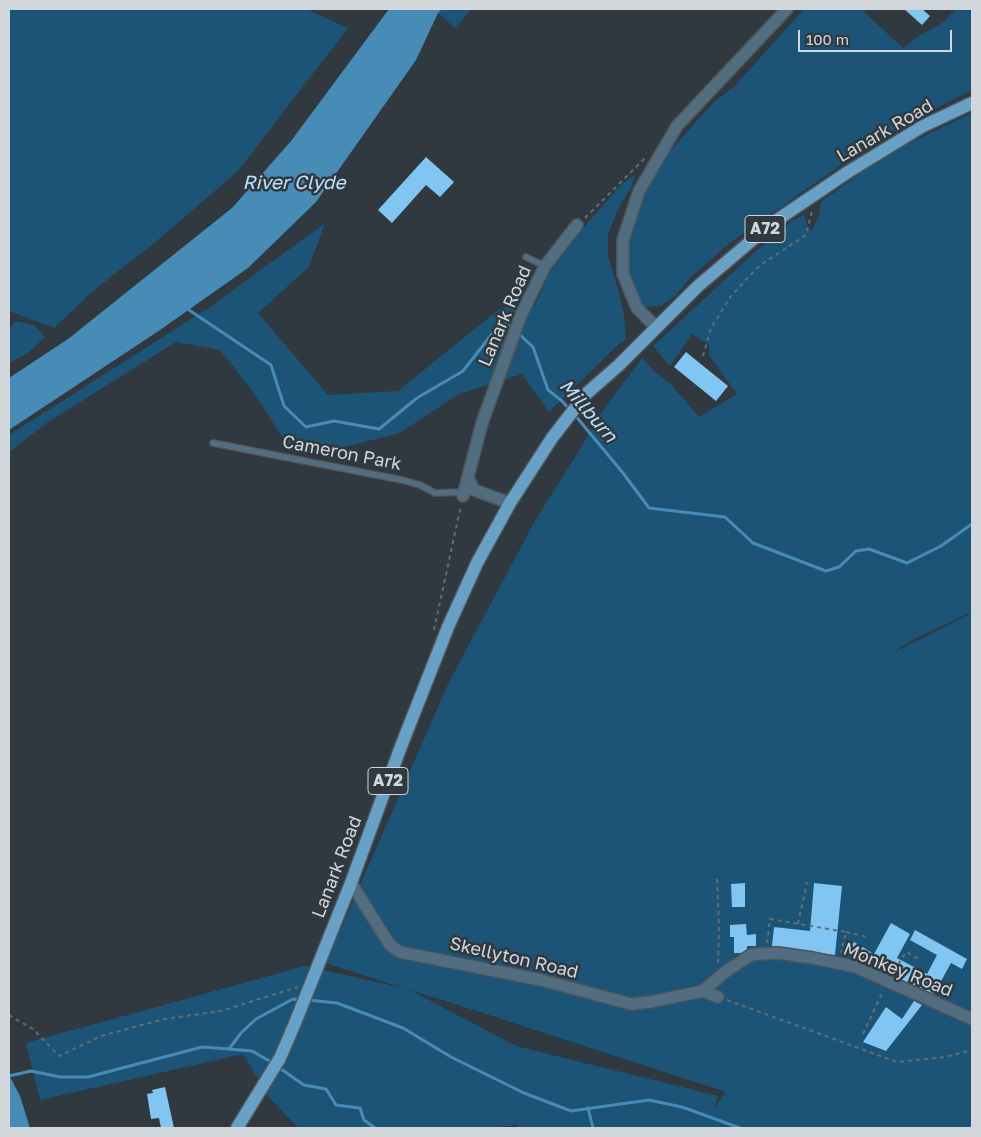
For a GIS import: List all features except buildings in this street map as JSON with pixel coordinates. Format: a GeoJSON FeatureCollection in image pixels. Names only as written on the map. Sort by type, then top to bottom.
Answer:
{"type":"FeatureCollection","features":[{"type":"Feature","properties":{"kind":"main road","name":"Lanark Road"},"geometry":{"type":"LineString","coordinates":[[236,1128],[280,1058],[351,882],[448,627],[477,564],[510,503],[552,438],[586,394],[619,365],[696,286],[772,224],[807,198],[923,126],[972,103]]}},
{"type":"Feature","properties":{"kind":"street"},"geometry":{"type":"LineString","coordinates":[[656,326],[637,308],[623,274],[624,240],[638,191],[677,126],[787,9]]}},
{"type":"Feature","properties":{"kind":"street","name":"Lanark Road"},"geometry":{"type":"LineString","coordinates":[[464,494],[482,423],[521,315],[545,266],[577,225]]}},
{"type":"Feature","properties":{"kind":"street"},"geometry":{"type":"LineString","coordinates":[[468,478],[474,490],[510,503]]}},
{"type":"Feature","properties":{"kind":"street","name":"Skellyton Road"},"geometry":{"type":"LineString","coordinates":[[351,882],[390,945],[400,952],[541,980],[631,1004],[657,1001],[703,991],[722,975]]}},
{"type":"Feature","properties":{"kind":"street","name":"Monkey Road"},"geometry":{"type":"LineString","coordinates":[[722,975],[751,955],[766,953],[839,963],[856,967],[972,1019]]}},
{"type":"Feature","properties":{"kind":"street"},"geometry":{"type":"LineString","coordinates":[[703,991],[718,997]]}},
{"type":"Feature","properties":{"kind":"lane"},"geometry":{"type":"LineString","coordinates":[[526,257],[545,266]]}},
{"type":"Feature","properties":{"kind":"lane","name":"Cameron Park"},"geometry":{"type":"LineString","coordinates":[[213,443],[402,480],[420,485],[435,493],[464,494]]}},
{"type":"Feature","properties":{"kind":"path"},"geometry":{"type":"LineString","coordinates":[[577,225],[651,151]]}},
{"type":"Feature","properties":{"kind":"path"},"geometry":{"type":"LineString","coordinates":[[702,356],[711,328],[731,296],[760,266],[806,236],[812,207],[807,198]]}},
{"type":"Feature","properties":{"kind":"path"},"geometry":{"type":"LineString","coordinates":[[434,630],[464,494]]}},
{"type":"Feature","properties":{"kind":"path"},"geometry":{"type":"LineString","coordinates":[[717,879],[722,975]]}},
{"type":"Feature","properties":{"kind":"path"},"geometry":{"type":"LineString","coordinates":[[798,924],[807,882]]}},
{"type":"Feature","properties":{"kind":"path"},"geometry":{"type":"LineString","coordinates":[[766,953],[770,919],[867,937]]}},
{"type":"Feature","properties":{"kind":"path"},"geometry":{"type":"LineString","coordinates":[[839,963],[846,932]]}},
{"type":"Feature","properties":{"kind":"path"},"geometry":{"type":"LineString","coordinates":[[9,1016],[33,1029],[59,1056],[73,1048],[110,1034],[164,1019],[220,1011],[300,987],[307,989]]}},
{"type":"Feature","properties":{"kind":"path"},"geometry":{"type":"LineString","coordinates":[[718,997],[897,1062],[945,1057],[972,1050]]}},
{"type":"Feature","properties":{"kind":"shaded area"},"geometry":{"type":"Polygon","coordinates":[[[9,9],[306,9],[348,28],[238,171],[159,239],[93,291],[54,328],[9,311],[9,9]]]}},
{"type":"Feature","properties":{"kind":"shaded area"},"geometry":{"type":"Polygon","coordinates":[[[442,9],[472,9],[455,28],[438,13],[442,9]]]}},
{"type":"Feature","properties":{"kind":"shaded area"},"geometry":{"type":"Polygon","coordinates":[[[804,9],[861,9],[903,48],[917,37],[944,22],[956,9],[972,9],[972,90],[919,117],[855,155],[731,242],[691,277],[675,296],[661,306],[644,307],[638,303],[627,275],[630,233],[641,201],[662,160],[713,103],[734,87],[804,9]]]}},
{"type":"Feature","properties":{"kind":"shaded area"},"geometry":{"type":"Polygon","coordinates":[[[972,113],[972,612],[916,638],[891,654],[972,613],[972,1128],[520,1128],[516,1125],[491,1128],[298,1128],[269,1097],[243,1054],[40,1100],[26,1043],[305,966],[403,988],[326,963],[449,682],[536,519],[599,416],[642,358],[655,372],[670,383],[699,417],[737,394],[709,355],[709,345],[692,334],[670,366],[653,346],[755,252],[793,220],[804,215],[808,227],[812,231],[819,216],[823,200],[863,171],[910,143],[972,113]],[[410,990],[516,1046],[718,1096],[714,1109],[726,1092],[410,990]]]}},
{"type":"Feature","properties":{"kind":"shaded area"},"geometry":{"type":"Polygon","coordinates":[[[635,174],[632,186],[618,209],[608,235],[608,256],[619,292],[626,339],[549,412],[522,374],[459,394],[400,433],[332,450],[287,444],[251,389],[220,350],[176,342],[48,422],[9,452],[9,435],[213,305],[325,223],[309,267],[258,313],[328,395],[398,391],[502,307],[535,305],[549,273],[578,234],[619,187],[635,174]]]}},
{"type":"Feature","properties":{"kind":"shaded area"},"geometry":{"type":"Polygon","coordinates":[[[15,321],[34,325],[45,337],[28,353],[9,363],[9,330],[15,321]]]}},
{"type":"Feature","properties":{"kind":"water","name":"River Clyde"},"geometry":{"type":"Polygon","coordinates":[[[389,9],[442,9],[438,13],[416,60],[316,202],[248,268],[160,330],[9,430],[9,378],[68,339],[232,208],[291,141],[389,9]]]}},
{"type":"Feature","properties":{"kind":"water"},"geometry":{"type":"Polygon","coordinates":[[[9,1075],[20,1096],[30,1128],[9,1128],[9,1075]]]}},
{"type":"Feature","properties":{"kind":"waterway","name":"Millburn"},"geometry":{"type":"LineString","coordinates":[[186,308],[271,365],[284,406],[306,427],[334,421],[379,429],[417,398],[463,371],[503,320],[513,329]]}},
{"type":"Feature","properties":{"kind":"waterway","name":"Millburn"},"geometry":{"type":"LineString","coordinates":[[518,333],[533,347],[548,390],[570,410]]}},
{"type":"Feature","properties":{"kind":"waterway","name":"Millburn"},"geometry":{"type":"LineString","coordinates":[[574,414],[623,473],[649,508],[725,517],[753,543],[826,571],[839,567],[856,551],[869,549],[907,563],[941,546],[972,524]]}},
{"type":"Feature","properties":{"kind":"waterway"},"geometry":{"type":"LineString","coordinates":[[9,1076],[31,1071],[60,1077],[88,1077],[202,1047],[229,1049],[241,1033],[256,1019],[293,999],[301,1000]]}},
{"type":"Feature","properties":{"kind":"waterway"},"geometry":{"type":"LineString","coordinates":[[308,1000],[337,1003],[403,1028],[451,1057],[524,1093],[571,1111],[649,1100],[682,1107],[740,1128]]}},
{"type":"Feature","properties":{"kind":"waterway"},"geometry":{"type":"LineString","coordinates":[[229,1049],[252,1051],[273,1063]]}},
{"type":"Feature","properties":{"kind":"waterway"},"geometry":{"type":"LineString","coordinates":[[278,1067],[304,1085],[326,1089],[336,1105],[360,1108],[364,1120],[375,1128]]}},
{"type":"Feature","properties":{"kind":"waterway"},"geometry":{"type":"LineString","coordinates":[[588,1108],[593,1128]]}}]}
